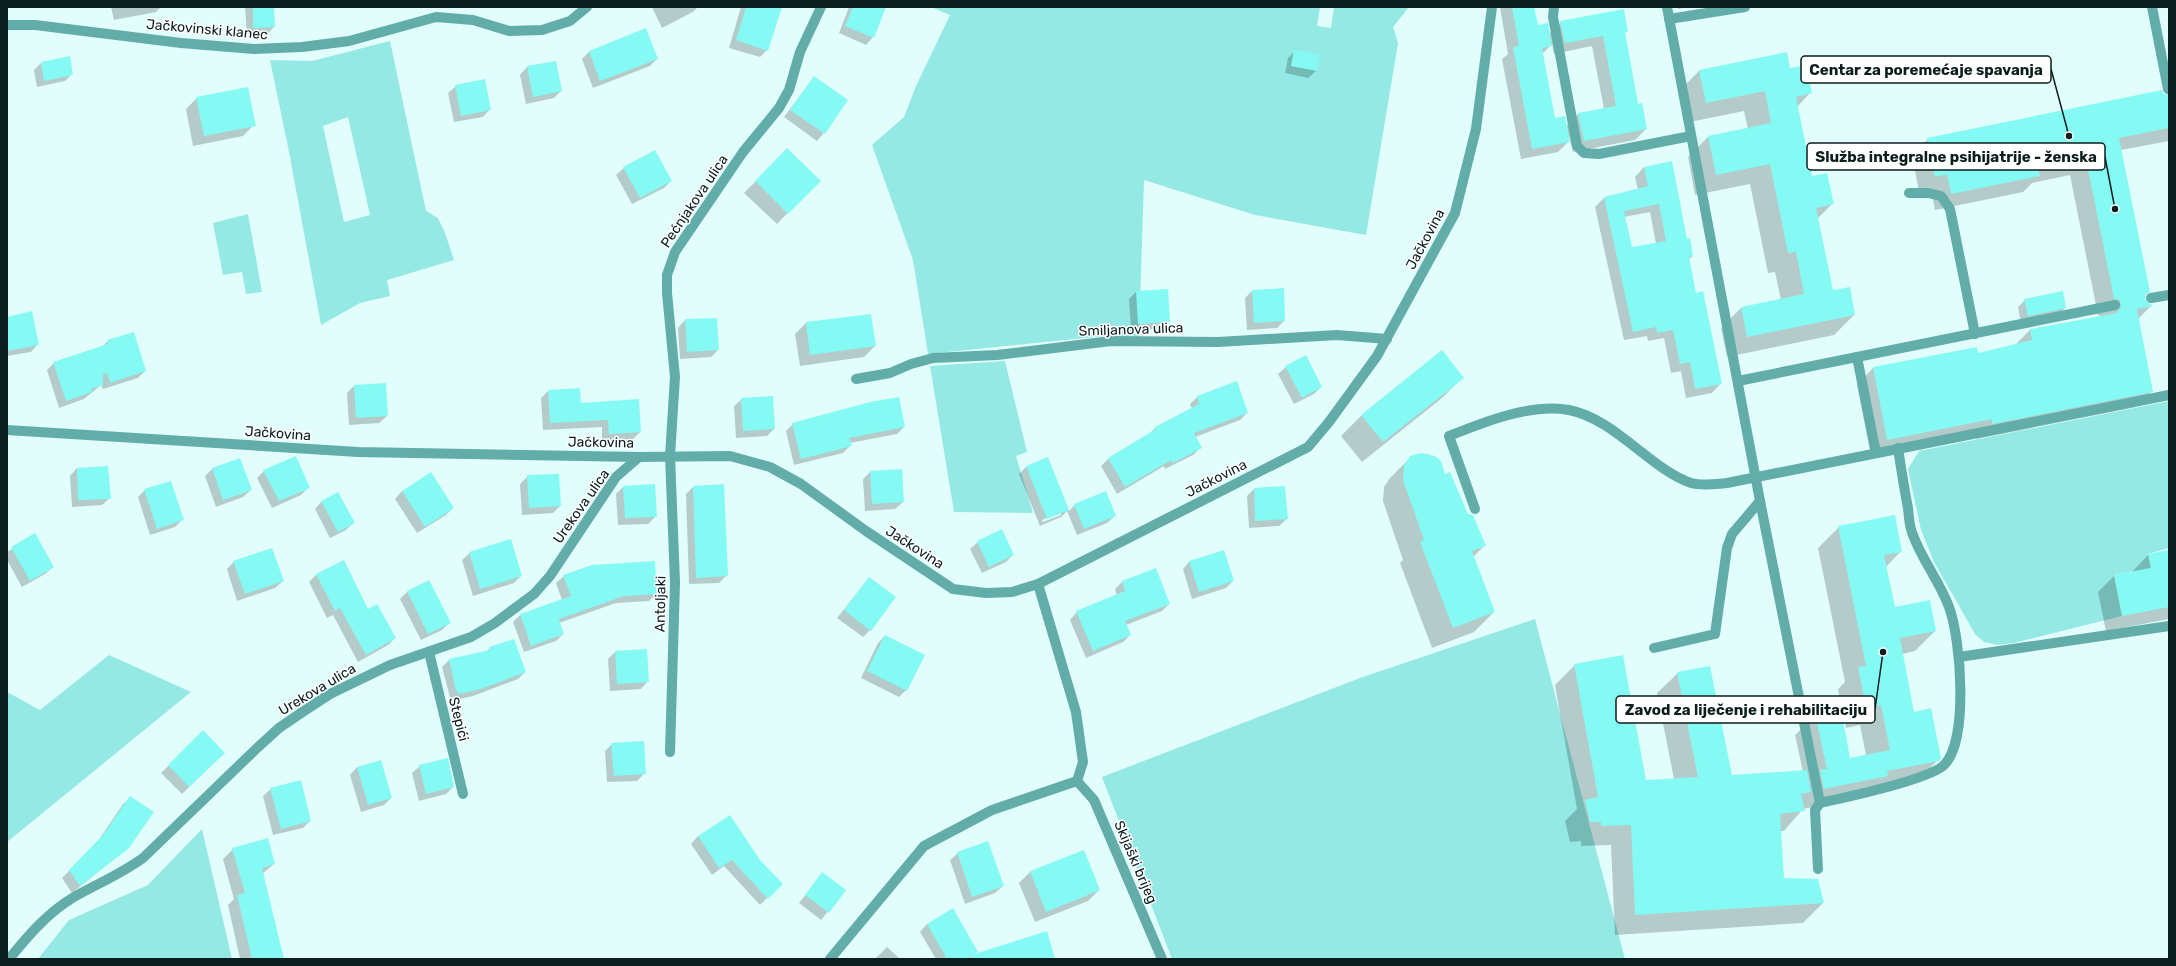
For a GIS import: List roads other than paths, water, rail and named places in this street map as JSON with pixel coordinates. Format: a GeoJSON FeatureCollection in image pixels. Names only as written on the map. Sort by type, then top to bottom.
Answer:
{"type":"FeatureCollection","features":[{"type":"Feature","properties":{"kind":"street","name":"Jačkovinski klanec"},"geometry":{"type":"LineString","coordinates":[[7,25],[35,24],[181,43],[254,49],[302,47],[349,41],[436,17],[473,20],[509,30],[542,30],[570,21],[587,7]]}},
{"type":"Feature","properties":{"kind":"street","name":"Pećnjakova ulica"},"geometry":{"type":"LineString","coordinates":[[670,456],[675,377],[667,293],[670,265],[675,252],[743,152],[779,108],[789,90],[800,52],[821,7]]}},
{"type":"Feature","properties":{"kind":"street","name":"Jačkovina"},"geometry":{"type":"LineString","coordinates":[[7,430],[358,452],[639,457],[730,456],[770,467],[801,484],[866,532],[953,588],[986,592],[1012,592],[1038,584],[1308,446],[1330,422],[1377,356],[1455,213],[1476,129],[1492,7]]}},
{"type":"Feature","properties":{"kind":"street"},"geometry":{"type":"LineString","coordinates":[[1554,7],[1553,17],[1577,146],[1584,153],[1599,154],[1691,136]]}},
{"type":"Feature","properties":{"kind":"street"},"geometry":{"type":"LineString","coordinates":[[1667,7],[1760,501],[1820,803]]}},
{"type":"Feature","properties":{"kind":"street"},"geometry":{"type":"LineString","coordinates":[[1669,19],[1745,7]]}},
{"type":"Feature","properties":{"kind":"street"},"geometry":{"type":"LineString","coordinates":[[2152,7],[2168,89]]}},
{"type":"Feature","properties":{"kind":"street"},"geometry":{"type":"LineString","coordinates":[[1908,193],[1928,193],[1941,196],[1950,209],[1975,334]]}},
{"type":"Feature","properties":{"kind":"street"},"geometry":{"type":"LineString","coordinates":[[2151,298],[2169,295]]}},
{"type":"Feature","properties":{"kind":"street"},"geometry":{"type":"LineString","coordinates":[[1738,382],[2115,305]]}},
{"type":"Feature","properties":{"kind":"street","name":"Smiljanova ulica"},"geometry":{"type":"LineString","coordinates":[[856,379],[890,373],[911,364],[933,358],[997,355],[1111,341],[1218,342],[1337,336],[1387,339]]}},
{"type":"Feature","properties":{"kind":"street"},"geometry":{"type":"LineString","coordinates":[[1857,358],[1876,453]]}},
{"type":"Feature","properties":{"kind":"street"},"geometry":{"type":"LineString","coordinates":[[1475,509],[1449,436],[1505,416],[1541,410],[1568,410],[1586,415],[1606,427],[1676,476],[1692,483],[1727,483],[2169,395]]}},
{"type":"Feature","properties":{"kind":"street"},"geometry":{"type":"LineString","coordinates":[[1818,869],[1815,810],[1820,803],[1854,796],[1930,773],[1943,766],[1952,755],[1960,710],[1959,657],[1956,627],[1949,606],[1912,534],[1898,448]]}},
{"type":"Feature","properties":{"kind":"street","name":"Antoljaki"},"geometry":{"type":"LineString","coordinates":[[670,456],[675,582],[670,752]]}},
{"type":"Feature","properties":{"kind":"street","name":"Urekova ulica"},"geometry":{"type":"LineString","coordinates":[[9,959],[41,922],[57,909],[73,898],[126,871],[143,858],[190,811],[279,728],[330,694],[357,680],[390,665],[471,637],[494,623],[534,594],[550,576],[616,477],[639,457]]}},
{"type":"Feature","properties":{"kind":"street"},"geometry":{"type":"LineString","coordinates":[[1654,648],[1715,634],[1727,548],[1732,534],[1760,501]]}},
{"type":"Feature","properties":{"kind":"street"},"geometry":{"type":"LineString","coordinates":[[830,959],[924,846],[992,810],[1077,781],[1083,762],[1076,712],[1038,584]]}},
{"type":"Feature","properties":{"kind":"street"},"geometry":{"type":"LineString","coordinates":[[1959,657],[2169,626]]}},
{"type":"Feature","properties":{"kind":"street","name":"Stepići"},"geometry":{"type":"LineString","coordinates":[[429,652],[463,794]]}},
{"type":"Feature","properties":{"kind":"street","name":"Skijaški brijeg"},"geometry":{"type":"LineString","coordinates":[[1077,781],[1094,800],[1162,959]]}},
{"type":"Feature","properties":{"kind":"place","name":"Centar za poremećaje spavanja"},"geometry":{"type":"Point","coordinates":[2069,136]}},
{"type":"Feature","properties":{"kind":"place","name":"Služba integralne psihijatrije - ženska"},"geometry":{"type":"Point","coordinates":[2115,209]}},
{"type":"Feature","properties":{"kind":"place","name":"Zavod za liječenje i rehabilitaciju"},"geometry":{"type":"Point","coordinates":[1883,652]}}]}
